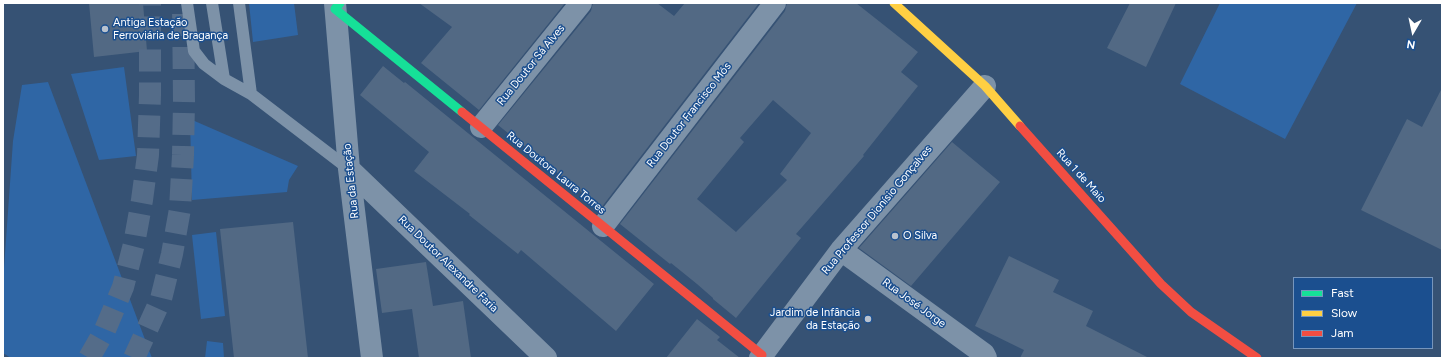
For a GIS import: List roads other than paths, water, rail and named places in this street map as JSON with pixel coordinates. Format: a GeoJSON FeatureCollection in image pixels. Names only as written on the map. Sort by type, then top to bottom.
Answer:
{"type":"FeatureCollection","features":[{"type":"Feature","properties":{"kind":"street","name":"Rua Doutor Sá Alves"},"geometry":{"type":"LineString","coordinates":[[481,127],[581,3]]}},
{"type":"Feature","properties":{"kind":"street","name":"Rua Doutor Francisco Mós"},"geometry":{"type":"LineString","coordinates":[[603,226],[775,3]]}},
{"type":"Feature","properties":{"kind":"street","name":"Rua 1 de Maio"},"geometry":{"type":"LineString","coordinates":[[894,3],[985,86],[1161,284],[1191,312],[1257,358]]}},
{"type":"Feature","properties":{"kind":"street","name":"Rua Doutora Laura Torres"},"geometry":{"type":"LineString","coordinates":[[337,5],[481,127],[761,356]]}},
{"type":"Feature","properties":{"kind":"street","name":"Rua da Estação"},"geometry":{"type":"LineString","coordinates":[[337,5],[349,169],[372,358]]}},
{"type":"Feature","properties":{"kind":"street","name":"Rua Professor Dionísio Gonçalves"},"geometry":{"type":"LineString","coordinates":[[761,356],[841,250],[985,86]]}},
{"type":"Feature","properties":{"kind":"street","name":"Rua Doutor Alexandre Faria"},"geometry":{"type":"LineString","coordinates":[[349,169],[546,358]]}},
{"type":"Feature","properties":{"kind":"street","name":"Rua José Jorge"},"geometry":{"type":"LineString","coordinates":[[841,250],[987,357]]}},
{"type":"Feature","properties":{"kind":"lane"},"geometry":{"type":"LineString","coordinates":[[187,3],[194,51],[204,64],[224,79],[251,94],[349,169]]}},
{"type":"Feature","properties":{"kind":"lane"},"geometry":{"type":"LineString","coordinates":[[212,3],[224,79]]}},
{"type":"Feature","properties":{"kind":"lane"},"geometry":{"type":"LineString","coordinates":[[240,3],[251,94]]}},
{"type":"Feature","properties":{"kind":"tunnel"},"geometry":{"type":"LineString","coordinates":[[89,358],[105,330],[123,287],[134,244],[142,200],[148,155],[150,95],[150,3]]}},
{"type":"Feature","properties":{"kind":"tunnel"},"geometry":{"type":"LineString","coordinates":[[134,358],[161,299],[172,254],[180,209],[184,101],[183,3]]}},
{"type":"Feature","properties":{"kind":"place","name":"Antiga Estação Ferroviária de Bragança"},"geometry":{"type":"Point","coordinates":[105,29]}},
{"type":"Feature","properties":{"kind":"place","name":"O Silva"},"geometry":{"type":"Point","coordinates":[895,236]}},
{"type":"Feature","properties":{"kind":"place","name":"Jardim de Infância da Estação"},"geometry":{"type":"Point","coordinates":[868,319]}}]}
